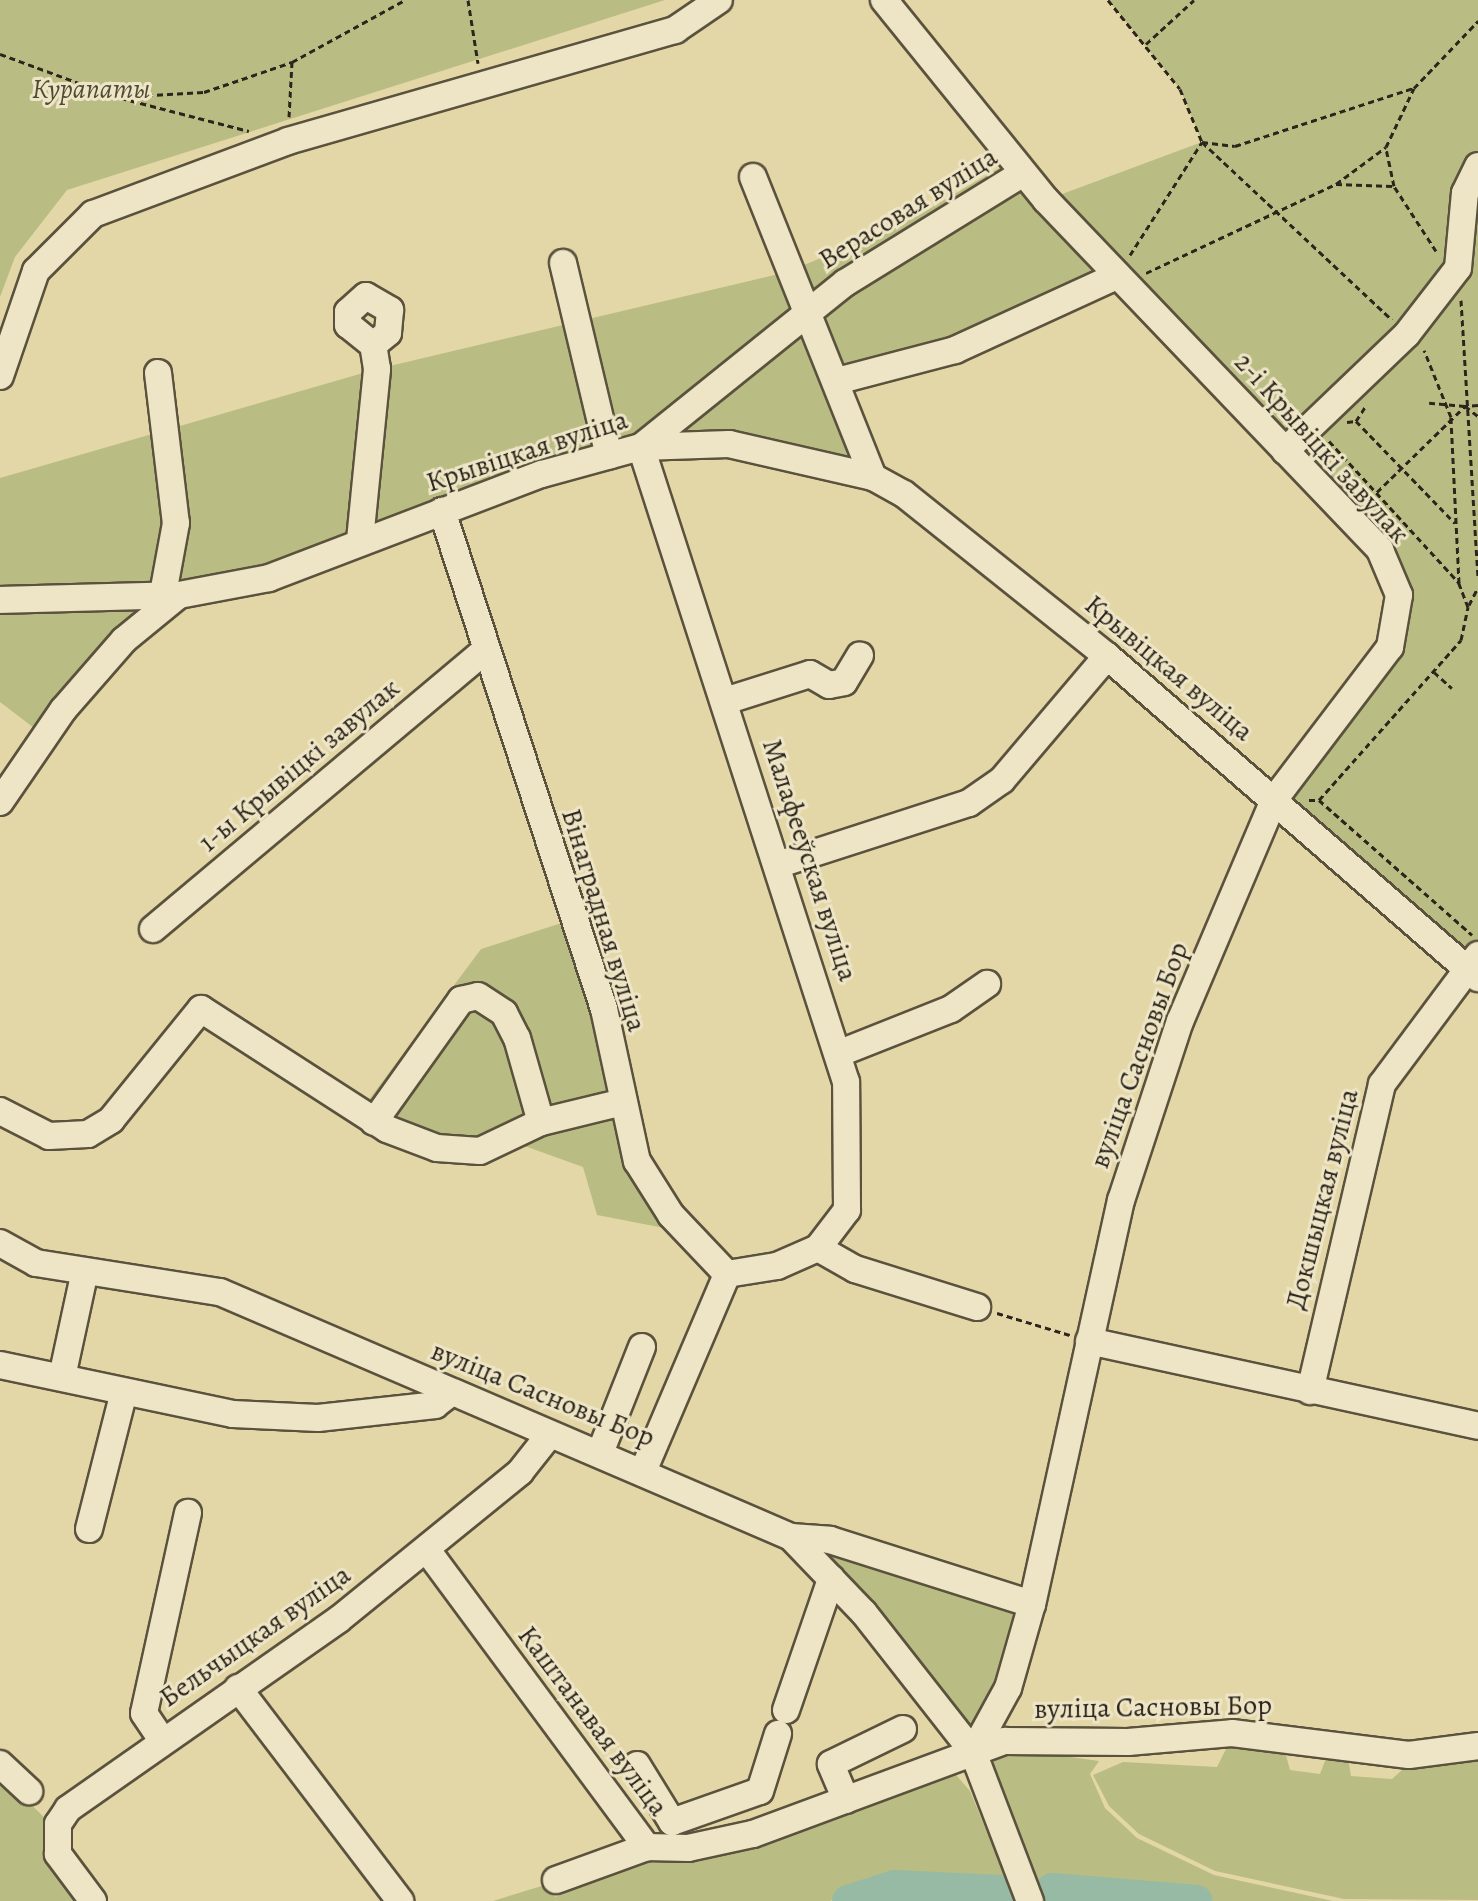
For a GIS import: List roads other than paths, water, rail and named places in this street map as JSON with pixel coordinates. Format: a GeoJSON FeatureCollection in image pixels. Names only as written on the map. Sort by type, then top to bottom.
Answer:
{"type":"FeatureCollection","features":[{"type":"Feature","properties":{"kind":"street"},"geometry":{"type":"LineString","coordinates":[[0,376],[30,281],[77,224],[288,141],[481,82],[675,30],[719,0]]}},
{"type":"Feature","properties":{"kind":"street","name":"Верасовая вуліца"},"geometry":{"type":"LineString","coordinates":[[641,447],[803,316],[1023,173],[884,0]]}},
{"type":"Feature","properties":{"kind":"street"},"geometry":{"type":"LineString","coordinates":[[1285,451],[1407,334],[1458,268],[1465,193],[1478,166]]}},
{"type":"Feature","properties":{"kind":"street","name":"2-і Крывіцкі завулак"},"geometry":{"type":"LineString","coordinates":[[1023,173],[1121,280],[1380,550],[1399,613],[1379,664],[1335,711],[1274,800]]}},
{"type":"Feature","properties":{"kind":"street"},"geometry":{"type":"LineString","coordinates":[[753,177],[803,316],[837,381],[873,477]]}},
{"type":"Feature","properties":{"kind":"street"},"geometry":{"type":"LineString","coordinates":[[563,263],[609,456]]}},
{"type":"Feature","properties":{"kind":"street"},"geometry":{"type":"LineString","coordinates":[[837,381],[955,350],[1121,280]]}},
{"type":"Feature","properties":{"kind":"street"},"geometry":{"type":"LineString","coordinates":[[360,540],[373,345]]}},
{"type":"Feature","properties":{"kind":"street"},"geometry":{"type":"LineString","coordinates":[[2,592],[171,594],[176,523],[158,373]]}},
{"type":"Feature","properties":{"kind":"street","name":"Крывіцкая вуліца"},"geometry":{"type":"LineString","coordinates":[[0,802],[63,710],[124,640],[171,594],[269,578],[360,540],[442,511],[641,447],[729,444],[873,477],[1107,656],[1474,967]]}},
{"type":"Feature","properties":{"kind":"street","name":"Малафееўская вуліца"},"geometry":{"type":"LineString","coordinates":[[641,447],[840,1053],[851,1186],[842,1223],[818,1248],[777,1266],[727,1274]]}},
{"type":"Feature","properties":{"kind":"street","name":"Вінаградная вуліца"},"geometry":{"type":"LineString","coordinates":[[442,511],[604,1009],[619,1103],[648,1184],[727,1274]]}},
{"type":"Feature","properties":{"kind":"street","name":"1-ы Крывіцкі завулак"},"geometry":{"type":"LineString","coordinates":[[153,929],[486,650]]}},
{"type":"Feature","properties":{"kind":"street"},"geometry":{"type":"LineString","coordinates":[[725,701],[810,674],[829,685],[844,682],[860,655]]}},
{"type":"Feature","properties":{"kind":"street"},"geometry":{"type":"LineString","coordinates":[[777,865],[969,803],[1002,780],[1107,656]]}},
{"type":"Feature","properties":{"kind":"street","name":"вуліца Сасновы Бор"},"geometry":{"type":"LineString","coordinates":[[973,1752],[1008,1688],[1032,1604],[1121,1200],[1180,1021],[1274,800]]}},
{"type":"Feature","properties":{"kind":"street","name":"Докшыцкая вуліца"},"geometry":{"type":"LineString","coordinates":[[1310,1391],[1382,1084],[1474,967]]}},
{"type":"Feature","properties":{"kind":"street"},"geometry":{"type":"LineString","coordinates":[[840,1053],[951,1009],[987,984]]}},
{"type":"Feature","properties":{"kind":"street"},"geometry":{"type":"LineString","coordinates":[[374,1122],[461,1000],[478,996],[504,1013],[517,1038],[541,1122]]}},
{"type":"Feature","properties":{"kind":"street"},"geometry":{"type":"LineString","coordinates":[[0,1111],[49,1136],[88,1134],[111,1120],[201,1009],[374,1122],[460,1152],[495,1147],[541,1122],[619,1103]]}},
{"type":"Feature","properties":{"kind":"street","name":"вуліца Сасновы Бор"},"geometry":{"type":"LineString","coordinates":[[0,1243],[36,1263],[220,1292],[449,1394],[644,1469],[791,1537],[831,1579],[973,1752],[1030,1901]]}},
{"type":"Feature","properties":{"kind":"street"},"geometry":{"type":"LineString","coordinates":[[818,1248],[855,1269],[977,1307]]}},
{"type":"Feature","properties":{"kind":"street"},"geometry":{"type":"LineString","coordinates":[[62,1377],[85,1271]]}},
{"type":"Feature","properties":{"kind":"street"},"geometry":{"type":"LineString","coordinates":[[644,1469],[727,1274]]}},
{"type":"Feature","properties":{"kind":"street"},"geometry":{"type":"LineString","coordinates":[[1089,1341],[1478,1426]]}},
{"type":"Feature","properties":{"kind":"street"},"geometry":{"type":"LineString","coordinates":[[600,1453],[642,1347]]}},
{"type":"Feature","properties":{"kind":"street"},"geometry":{"type":"LineString","coordinates":[[0,1365],[233,1414],[318,1418],[435,1405],[449,1394]]}},
{"type":"Feature","properties":{"kind":"street"},"geometry":{"type":"LineString","coordinates":[[89,1529],[124,1392]]}},
{"type":"Feature","properties":{"kind":"street","name":"Бельчыцкая вуліца"},"geometry":{"type":"LineString","coordinates":[[93,1901],[58,1854],[58,1824],[81,1797],[238,1688],[427,1550],[520,1472],[550,1434]]}},
{"type":"Feature","properties":{"kind":"street"},"geometry":{"type":"LineString","coordinates":[[162,1740],[144,1713],[188,1513]]}},
{"type":"Feature","properties":{"kind":"street"},"geometry":{"type":"LineString","coordinates":[[791,1537],[830,1540],[1032,1604]]}},
{"type":"Feature","properties":{"kind":"street","name":"Каштанавая вуліца"},"geometry":{"type":"LineString","coordinates":[[427,1550],[647,1847],[680,1848],[753,1834],[973,1752]]}},
{"type":"Feature","properties":{"kind":"street"},"geometry":{"type":"LineString","coordinates":[[672,1822],[760,1791],[831,1579]]}},
{"type":"Feature","properties":{"kind":"street"},"geometry":{"type":"LineString","coordinates":[[238,1688],[400,1901]]}},
{"type":"Feature","properties":{"kind":"street"},"geometry":{"type":"LineString","coordinates":[[846,1800],[831,1764],[903,1729]]}},
{"type":"Feature","properties":{"kind":"street","name":"вуліца Сасновы Бор"},"geometry":{"type":"LineString","coordinates":[[973,1752],[1005,1741],[1128,1742],[1232,1733],[1409,1755],[1478,1746]]}},
{"type":"Feature","properties":{"kind":"street"},"geometry":{"type":"LineString","coordinates":[[0,1764],[29,1791]]}},
{"type":"Feature","properties":{"kind":"street"},"geometry":{"type":"LineString","coordinates":[[637,1765],[672,1822],[680,1848]]}},
{"type":"Feature","properties":{"kind":"street"},"geometry":{"type":"LineString","coordinates":[[556,1880],[647,1847]]}},
{"type":"Feature","properties":{"kind":"waterway"},"geometry":{"type":"LineString","coordinates":[[848,1901],[895,1886],[1001,1891]]}},
{"type":"Feature","properties":{"kind":"waterway"},"geometry":{"type":"LineString","coordinates":[[1052,1889],[1197,1901]]}},
{"type":"Feature","properties":{"kind":"park label","name":"Курапаты"},"geometry":{"type":"Point","coordinates":[91,89]}}]}
